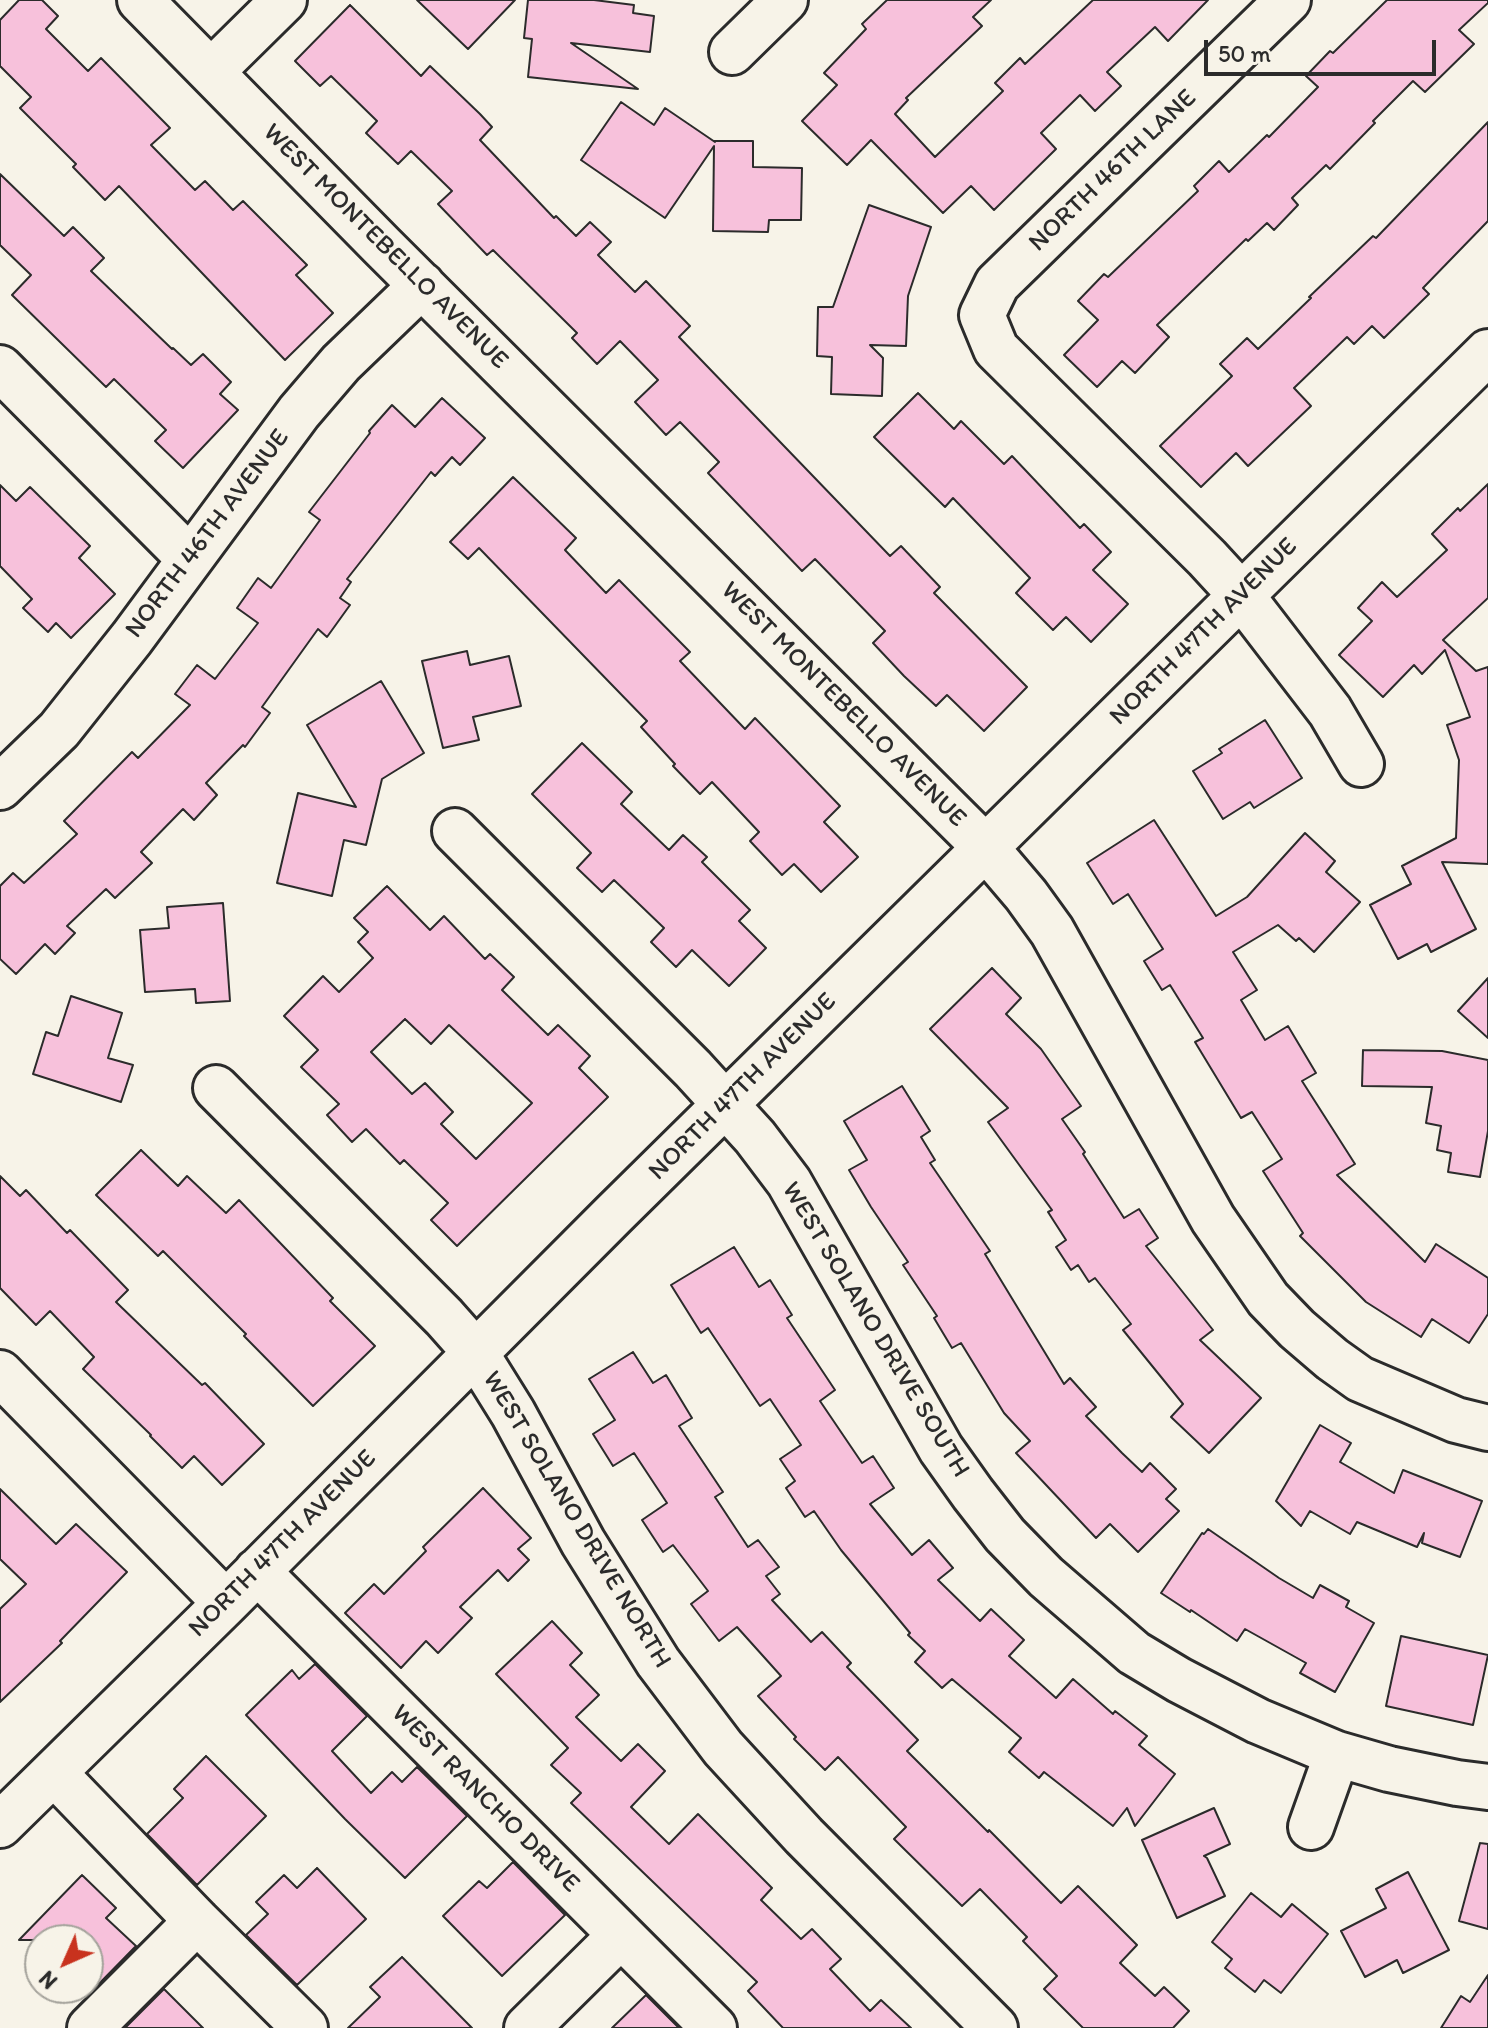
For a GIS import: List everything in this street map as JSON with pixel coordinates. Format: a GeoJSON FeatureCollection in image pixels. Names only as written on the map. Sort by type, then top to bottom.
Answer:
{"type":"FeatureCollection","features":[{"type":"Feature","properties":{"kind":"street","name":"WEST MONTEBELLO AVENUE"},"geometry":{"type":"LineString","coordinates":[[140,0],[986,848],[1052,931],[1213,1219],[1268,1299],[1297,1329],[1360,1379],[1456,1420],[1488,1428]]}},
{"type":"Feature","properties":{"kind":"street"},"geometry":{"type":"LineString","coordinates":[[211,72],[284,0]]}},
{"type":"Feature","properties":{"kind":"street"},"geometry":{"type":"LineString","coordinates":[[732,52],[785,0]]}},
{"type":"Feature","properties":{"kind":"street","name":"NORTH 46TH LANE"},"geometry":{"type":"LineString","coordinates":[[1241,595],[996,349],[982,315],[997,284],[1288,0]]}},
{"type":"Feature","properties":{"kind":"street","name":"NORTH 46TH AVENUE"},"geometry":{"type":"LineString","coordinates":[[0,787],[59,730],[132,638],[299,412],[341,363],[422,285]]}},
{"type":"Feature","properties":{"kind":"street","name":"NORTH 47TH AVENUE"},"geometry":{"type":"LineString","coordinates":[[0,1825],[1488,352]]}},
{"type":"Feature","properties":{"kind":"street"},"geometry":{"type":"LineString","coordinates":[[0,368],[190,559]]}},
{"type":"Feature","properties":{"kind":"street"},"geometry":{"type":"LineString","coordinates":[[1241,595],[1330,711],[1361,764]]}},
{"type":"Feature","properties":{"kind":"street","name":"WEST SOLANO DRIVE SOUTH"},"geometry":{"type":"LineString","coordinates":[[455,831],[682,1058],[755,1137],[789,1182],[941,1449],[1005,1535],[1046,1577],[1134,1653],[1258,1721],[1337,1754],[1389,1769],[1488,1787]]}},
{"type":"Feature","properties":{"kind":"street","name":"WEST SOLANO DRIVE NORTH"},"geometry":{"type":"LineString","coordinates":[[216,1088],[475,1352],[513,1413],[583,1542],[658,1662],[723,1748],[804,1836],[995,2028]]}},
{"type":"Feature","properties":{"kind":"street"},"geometry":{"type":"LineString","coordinates":[[0,1373],[226,1603]]}},
{"type":"Feature","properties":{"kind":"street","name":"WEST RANCHO DRIVE"},"geometry":{"type":"LineString","coordinates":[[257,1571],[714,2028]]}},
{"type":"Feature","properties":{"kind":"street"},"geometry":{"type":"LineString","coordinates":[[1311,1827],[1337,1754]]}},
{"type":"Feature","properties":{"kind":"street"},"geometry":{"type":"LineString","coordinates":[[54,1773],[305,2028]]}},
{"type":"Feature","properties":{"kind":"street"},"geometry":{"type":"LineString","coordinates":[[90,2028],[197,1921]]}},
{"type":"Feature","properties":{"kind":"street"},"geometry":{"type":"LineString","coordinates":[[527,2028],[621,1935]]}},
{"type":"Feature","properties":{"kind":"building"},"geometry":{"type":"Polygon","coordinates":[[[19,0],[42,0],[58,16],[46,29],[88,71],[101,58],[170,128],[151,145],[195,190],[205,181],[233,210],[243,201],[307,265],[296,275],[333,313],[285,360],[119,186],[105,200],[73,167],[76,164],[20,108],[31,97],[0,66],[0,20],[19,0]]]}},
{"type":"Feature","properties":{"kind":"building"},"geometry":{"type":"Polygon","coordinates":[[[417,0],[515,0],[468,49],[417,0]]]}},
{"type":"Feature","properties":{"kind":"building"},"geometry":{"type":"Polygon","coordinates":[[[528,0],[594,0],[634,5],[633,13],[654,16],[650,52],[571,43],[638,89],[528,77],[532,39],[524,38],[528,0]]]}},
{"type":"Feature","properties":{"kind":"building"},"geometry":{"type":"Polygon","coordinates":[[[887,0],[991,0],[973,17],[982,26],[906,98],[908,100],[895,114],[935,157],[1003,91],[995,83],[1020,58],[1025,64],[1093,0],[1208,0],[1168,41],[1155,27],[1107,72],[1121,86],[1095,111],[1080,95],[1041,133],[1056,149],[994,210],[971,186],[943,213],[871,140],[847,165],[802,121],[837,85],[824,73],[866,29],[862,24],[887,0]]]}},
{"type":"Feature","properties":{"kind":"building"},"geometry":{"type":"Polygon","coordinates":[[[1387,0],[1488,0],[1488,3],[1459,30],[1474,44],[1425,92],[1413,81],[1330,169],[1326,165],[1292,198],[1298,205],[1274,230],[1267,223],[1248,241],[1246,239],[1157,325],[1169,337],[1135,373],[1122,361],[1097,387],[1064,355],[1098,320],[1078,301],[1104,274],[1108,277],[1198,191],[1194,186],[1219,161],[1229,172],[1267,135],[1269,137],[1318,87],[1306,76],[1387,0]]]}},
{"type":"Feature","properties":{"kind":"building"},"geometry":{"type":"Polygon","coordinates":[[[350,5],[421,76],[430,66],[480,114],[492,127],[480,140],[554,218],[556,216],[576,236],[590,222],[611,242],[598,255],[635,292],[646,281],[690,326],[679,337],[890,556],[901,546],[940,587],[934,593],[1027,687],[984,731],[947,695],[936,706],[904,676],[873,643],[885,631],[815,559],[802,571],[708,473],[719,462],[680,422],[666,435],[635,402],[658,380],[620,341],[597,364],[572,338],[577,333],[493,250],[487,255],[438,204],[452,191],[411,151],[398,164],[366,133],[377,121],[331,76],[320,86],[295,61],[350,5]]]}},
{"type":"Feature","properties":{"kind":"building"},"geometry":{"type":"Polygon","coordinates":[[[621,102],[654,125],[665,108],[715,142],[753,141],[753,167],[802,168],[801,220],[769,220],[768,232],[713,231],[714,146],[665,218],[581,160],[621,102]]]}},
{"type":"Feature","properties":{"kind":"building"},"geometry":{"type":"Polygon","coordinates":[[[1488,122],[1488,221],[1423,288],[1429,294],[1384,338],[1372,326],[1354,344],[1347,337],[1294,388],[1311,406],[1248,466],[1236,453],[1201,487],[1160,446],[1232,376],[1220,364],[1247,338],[1258,349],[1373,236],[1376,238],[1488,122]]]}},
{"type":"Feature","properties":{"kind":"building"},"geometry":{"type":"Polygon","coordinates":[[[0,174],[64,236],[73,227],[104,258],[91,271],[172,349],[191,365],[203,354],[231,382],[220,394],[238,410],[183,468],[155,441],[166,430],[114,379],[106,387],[12,295],[31,275],[0,245],[0,174]]]}},
{"type":"Feature","properties":{"kind":"building"},"geometry":{"type":"Polygon","coordinates":[[[869,205],[931,227],[908,296],[906,346],[870,345],[883,358],[882,396],[831,394],[832,357],[817,356],[818,307],[833,307],[869,205]]]}},
{"type":"Feature","properties":{"kind":"building"},"geometry":{"type":"Polygon","coordinates":[[[918,393],[954,429],[961,421],[1004,464],[1012,456],[1080,528],[1084,524],[1111,552],[1093,570],[1128,604],[1091,642],[1066,617],[1053,630],[1016,593],[1030,578],[953,498],[945,507],[874,437],[918,393]]]}},
{"type":"Feature","properties":{"kind":"building"},"geometry":{"type":"Polygon","coordinates":[[[442,398],[485,438],[460,465],[452,457],[435,476],[431,472],[347,579],[351,582],[340,598],[350,605],[327,637],[318,629],[262,707],[270,713],[245,747],[243,745],[206,783],[217,795],[194,820],[183,809],[141,852],[152,863],[115,898],[106,889],[67,926],[75,933],[55,954],[45,944],[16,974],[0,959],[0,886],[13,873],[24,883],[77,834],[64,821],[132,752],[138,758],[190,705],[175,694],[197,665],[215,679],[258,623],[237,608],[258,578],[271,588],[320,520],[309,512],[392,405],[415,427],[442,398]]]}},
{"type":"Feature","properties":{"kind":"building"},"geometry":{"type":"Polygon","coordinates":[[[513,477],[576,538],[565,550],[606,593],[619,580],[690,652],[680,661],[745,729],[755,718],[840,806],[824,822],[858,857],[821,892],[794,864],[782,875],[750,841],[759,832],[712,782],[700,794],[641,727],[647,721],[479,548],[468,559],[450,542],[513,477]]]}},
{"type":"Feature","properties":{"kind":"building"},"geometry":{"type":"Polygon","coordinates":[[[1488,484],[1488,598],[1443,640],[1476,671],[1488,667],[1488,864],[1442,862],[1476,929],[1431,952],[1427,944],[1398,959],[1370,905],[1411,884],[1402,866],[1456,838],[1459,760],[1447,725],[1470,717],[1445,650],[1422,674],[1414,665],[1383,697],[1339,655],[1372,621],[1358,608],[1382,582],[1397,597],[1447,550],[1432,534],[1488,484]]]}},
{"type":"Feature","properties":{"kind":"building"},"geometry":{"type":"Polygon","coordinates":[[[0,485],[16,501],[30,487],[90,546],[79,558],[115,594],[71,638],[56,623],[48,632],[23,608],[32,599],[0,566],[0,485]]]}},
{"type":"Feature","properties":{"kind":"building"},"geometry":{"type":"Polygon","coordinates":[[[467,651],[470,665],[509,656],[521,706],[473,717],[479,740],[443,748],[422,661],[467,651]]]}},
{"type":"Feature","properties":{"kind":"building"},"geometry":{"type":"Polygon","coordinates":[[[381,681],[424,753],[382,779],[366,845],[344,840],[332,896],[277,883],[298,793],[356,807],[307,725],[381,681]]]}},
{"type":"Feature","properties":{"kind":"building"},"geometry":{"type":"Polygon","coordinates":[[[1265,720],[1302,778],[1254,808],[1250,802],[1223,819],[1193,771],[1222,753],[1219,749],[1265,720]]]}},
{"type":"Feature","properties":{"kind":"building"},"geometry":{"type":"Polygon","coordinates":[[[582,743],[632,792],[621,804],[669,850],[683,835],[707,857],[702,862],[750,910],[739,921],[766,948],[729,986],[692,950],[676,967],[651,942],[664,928],[614,880],[602,892],[577,868],[591,853],[532,794],[582,743]]]}},
{"type":"Feature","properties":{"kind":"building"},"geometry":{"type":"Polygon","coordinates":[[[1154,820],[1216,916],[1247,897],[1305,833],[1335,861],[1326,872],[1360,902],[1314,952],[1278,925],[1233,952],[1257,990],[1241,1000],[1265,1040],[1288,1026],[1316,1073],[1302,1081],[1355,1164],[1337,1175],[1425,1262],[1436,1244],[1488,1278],[1488,1314],[1469,1343],[1432,1319],[1421,1337],[1366,1302],[1300,1236],[1303,1233],[1263,1171],[1282,1159],[1252,1112],[1241,1118],[1195,1042],[1203,1038],[1170,985],[1162,990],[1144,961],[1163,949],[1128,894],[1113,904],[1087,863],[1154,820]]]}},
{"type":"Feature","properties":{"kind":"building"},"geometry":{"type":"Polygon","coordinates":[[[387,886],[430,930],[444,916],[485,959],[490,954],[514,977],[502,990],[548,1035],[558,1025],[590,1056],[579,1068],[608,1097],[457,1246],[431,1220],[448,1203],[404,1160],[400,1164],[366,1129],[352,1142],[327,1115],[339,1104],[301,1067],[318,1050],[284,1016],[323,976],[339,992],[373,958],[358,942],[368,932],[354,918],[387,886]],[[405,1019],[371,1052],[412,1094],[425,1083],[453,1112],[441,1124],[476,1159],[532,1103],[449,1025],[431,1044],[405,1019]]]}},
{"type":"Feature","properties":{"kind":"building"},"geometry":{"type":"Polygon","coordinates":[[[223,903],[230,1001],[196,1003],[195,989],[145,992],[140,930],[169,928],[167,907],[223,903]]]}},
{"type":"Feature","properties":{"kind":"building"},"geometry":{"type":"Polygon","coordinates":[[[992,968],[1021,998],[1006,1014],[1041,1049],[1081,1106],[1062,1119],[1085,1152],[1083,1154],[1124,1218],[1139,1209],[1158,1238],[1146,1246],[1213,1330],[1200,1340],[1261,1398],[1209,1453],[1171,1417],[1183,1404],[1123,1330],[1131,1324],[1095,1278],[1089,1282],[1078,1265],[1071,1270],[1056,1247],[1066,1240],[1048,1212],[1052,1210],[988,1122],[1008,1108],[930,1029],[992,968]]]}},
{"type":"Feature","properties":{"kind":"building"},"geometry":{"type":"Polygon","coordinates":[[[1488,978],[1488,1038],[1458,1011],[1488,978]]]}},
{"type":"Feature","properties":{"kind":"building"},"geometry":{"type":"Polygon","coordinates":[[[71,996],[122,1013],[108,1058],[133,1065],[121,1102],[33,1074],[46,1032],[58,1036],[71,996]]]}},
{"type":"Feature","properties":{"kind":"building"},"geometry":{"type":"Polygon","coordinates":[[[1363,1050],[1442,1051],[1488,1060],[1488,1131],[1480,1177],[1448,1172],[1451,1153],[1437,1150],[1441,1126],[1426,1123],[1432,1087],[1362,1086],[1363,1050]]]}},
{"type":"Feature","properties":{"kind":"building"},"geometry":{"type":"Polygon","coordinates":[[[902,1086],[930,1131],[921,1137],[935,1160],[930,1163],[990,1251],[985,1254],[1064,1384],[1070,1378],[1096,1407],[1086,1416],[1142,1472],[1150,1463],[1176,1489],[1166,1499],[1179,1511],[1138,1552],[1110,1524],[1096,1538],[1016,1453],[1030,1441],[1004,1413],[961,1343],[952,1348],[934,1318],[937,1316],[903,1265],[908,1262],[849,1170],[867,1160],[844,1121],[902,1086]]]}},
{"type":"Feature","properties":{"kind":"building"},"geometry":{"type":"Polygon","coordinates":[[[141,1150],[178,1186],[187,1176],[226,1213],[239,1200],[375,1346],[313,1406],[163,1251],[158,1256],[96,1195],[141,1150]]]}},
{"type":"Feature","properties":{"kind":"building"},"geometry":{"type":"Polygon","coordinates":[[[0,1176],[20,1196],[26,1190],[67,1233],[70,1230],[128,1290],[116,1302],[202,1385],[205,1383],[264,1444],[222,1485],[194,1456],[182,1468],[83,1369],[94,1357],[50,1311],[36,1325],[0,1288],[0,1176]]]}},
{"type":"Feature","properties":{"kind":"building"},"geometry":{"type":"Polygon","coordinates":[[[734,1247],[759,1287],[770,1280],[792,1315],[787,1318],[835,1390],[820,1401],[862,1463],[873,1456],[894,1488],[870,1504],[912,1555],[929,1540],[953,1568],[938,1580],[980,1621],[991,1609],[1024,1640],[1009,1656],[1056,1698],[1073,1679],[1113,1714],[1115,1711],[1147,1736],[1139,1745],[1175,1774],[1135,1826],[1127,1808],[1113,1826],[1044,1772],[1039,1778],[1009,1752],[1021,1738],[952,1679],[942,1688],[915,1662],[925,1651],[908,1635],[910,1633],[841,1550],[814,1511],[805,1517],[786,1488],[795,1481],[780,1459],[801,1445],[770,1399],[760,1406],[708,1328],[701,1333],[671,1285],[734,1247]]]}},
{"type":"Feature","properties":{"kind":"building"},"geometry":{"type":"Polygon","coordinates":[[[633,1352],[653,1383],[666,1375],[692,1418],[679,1426],[723,1492],[715,1497],[748,1547],[758,1540],[779,1567],[766,1576],[780,1594],[772,1600],[811,1642],[822,1632],[851,1663],[847,1667],[918,1740],[907,1751],[1061,1903],[1078,1886],[1137,1945],[1120,1963],[1155,1996],[1164,1987],[1189,2011],[1173,2028],[1083,2028],[1044,1989],[1057,1976],[1023,1941],[1027,1937],[980,1889],[962,1906],[894,1839],[906,1827],[838,1757],[825,1770],[758,1696],[781,1676],[737,1627],[719,1641],[691,1604],[708,1591],[673,1545],[663,1552],[642,1520],[667,1503],[634,1453],[613,1466],[593,1434],[615,1420],[589,1379],[633,1352]]]}},
{"type":"Feature","properties":{"kind":"building"},"geometry":{"type":"Polygon","coordinates":[[[1320,1425],[1351,1443],[1340,1462],[1394,1493],[1403,1470],[1482,1501],[1460,1557],[1422,1543],[1424,1533],[1417,1547],[1357,1522],[1350,1534],[1310,1511],[1301,1526],[1276,1501],[1320,1425]]]}},
{"type":"Feature","properties":{"kind":"building"},"geometry":{"type":"Polygon","coordinates":[[[483,1488],[531,1538],[518,1549],[529,1560],[508,1581],[498,1570],[460,1607],[472,1618],[438,1653],[426,1641],[401,1668],[345,1613],[374,1584],[384,1594],[426,1551],[423,1547],[483,1488]]]}},
{"type":"Feature","properties":{"kind":"building"},"geometry":{"type":"Polygon","coordinates":[[[0,1489],[56,1544],[76,1524],[127,1572],[60,1641],[62,1643],[0,1702],[0,1609],[26,1584],[0,1559],[0,1489]]]}},
{"type":"Feature","properties":{"kind":"building"},"geometry":{"type":"Polygon","coordinates":[[[1208,1529],[1313,1598],[1320,1585],[1349,1601],[1346,1607],[1374,1623],[1335,1692],[1300,1673],[1306,1663],[1245,1629],[1237,1641],[1161,1593],[1202,1533],[1208,1529]]]}},
{"type":"Feature","properties":{"kind":"building"},"geometry":{"type":"Polygon","coordinates":[[[552,1621],[582,1653],[570,1665],[599,1695],[576,1717],[621,1761],[638,1744],[665,1771],[631,1807],[669,1844],[698,1814],[772,1888],[761,1900],[801,1939],[812,1929],[841,1959],[830,1969],[870,2011],[881,2000],[911,2028],[783,2028],[748,1991],[757,1982],[571,1803],[581,1793],[551,1765],[568,1748],[496,1674],[552,1621]]]}},
{"type":"Feature","properties":{"kind":"building"},"geometry":{"type":"Polygon","coordinates":[[[1401,1636],[1488,1655],[1473,1725],[1386,1706],[1401,1636]]]}},
{"type":"Feature","properties":{"kind":"building"},"geometry":{"type":"Polygon","coordinates":[[[315,1664],[367,1716],[332,1751],[371,1793],[392,1772],[402,1782],[417,1767],[467,1816],[405,1878],[246,1715],[292,1670],[299,1679],[315,1664]]]}},
{"type":"Feature","properties":{"kind":"building"},"geometry":{"type":"Polygon","coordinates":[[[206,1756],[266,1816],[197,1885],[147,1834],[183,1798],[174,1789],[206,1756]]]}},
{"type":"Feature","properties":{"kind":"building"},"geometry":{"type":"Polygon","coordinates":[[[1214,1808],[1230,1844],[1204,1856],[1225,1896],[1177,1918],[1142,1840],[1214,1808]]]}},
{"type":"Feature","properties":{"kind":"building"},"geometry":{"type":"Polygon","coordinates":[[[1480,1843],[1488,1844],[1488,1929],[1459,1921],[1480,1843]]]}},
{"type":"Feature","properties":{"kind":"building"},"geometry":{"type":"Polygon","coordinates":[[[513,1862],[565,1915],[502,1976],[443,1916],[479,1881],[487,1888],[513,1862]]]}},
{"type":"Feature","properties":{"kind":"building"},"geometry":{"type":"Polygon","coordinates":[[[317,1868],[366,1919],[297,1985],[246,1935],[268,1914],[256,1902],[284,1875],[297,1888],[317,1868]]]}},
{"type":"Feature","properties":{"kind":"building"},"geometry":{"type":"Polygon","coordinates":[[[1408,1872],[1449,1950],[1403,1973],[1397,1960],[1365,1977],[1341,1931],[1386,1908],[1376,1889],[1408,1872]]]}},
{"type":"Feature","properties":{"kind":"building"},"geometry":{"type":"Polygon","coordinates":[[[82,1875],[116,1908],[106,1918],[136,1946],[104,1979],[104,1924],[35,1924],[82,1875]]]}},
{"type":"Feature","properties":{"kind":"building"},"geometry":{"type":"Polygon","coordinates":[[[1251,1893],[1281,1917],[1292,1904],[1328,1934],[1281,1993],[1264,1980],[1255,1992],[1225,1968],[1232,1959],[1212,1942],[1251,1893]]]}},
{"type":"Feature","properties":{"kind":"building"},"geometry":{"type":"Polygon","coordinates":[[[402,1957],[472,2028],[348,2028],[380,1997],[370,1987],[402,1957]]]}},
{"type":"Feature","properties":{"kind":"building"},"geometry":{"type":"Polygon","coordinates":[[[1488,1975],[1488,2028],[1441,2028],[1461,1996],[1470,2002],[1488,1975]]]}},
{"type":"Feature","properties":{"kind":"building"},"geometry":{"type":"Polygon","coordinates":[[[164,1989],[203,2028],[125,2028],[164,1989]]]}},
{"type":"Feature","properties":{"kind":"building"},"geometry":{"type":"Polygon","coordinates":[[[646,1995],[679,2028],[612,2028],[646,1995]]]}}]}
